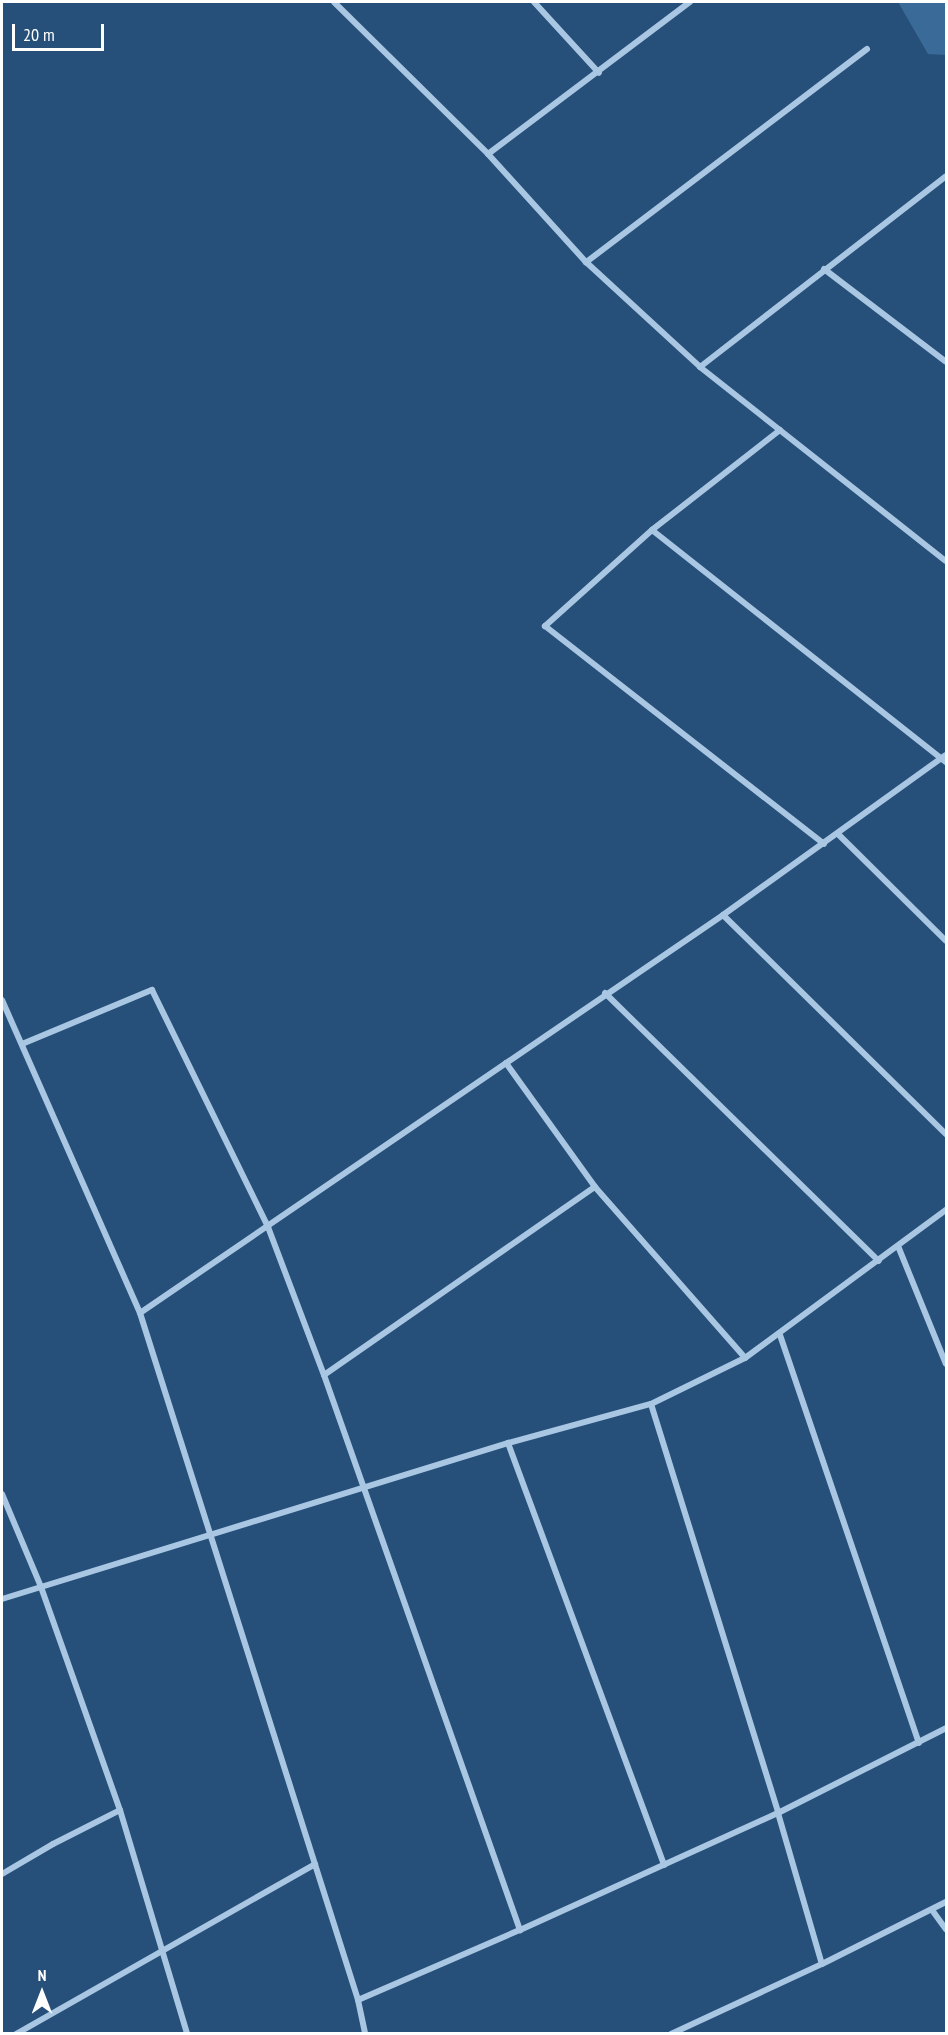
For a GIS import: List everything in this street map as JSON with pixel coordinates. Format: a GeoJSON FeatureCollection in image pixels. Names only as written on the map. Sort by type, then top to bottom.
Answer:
{"type":"FeatureCollection","features":[{"type":"Feature","properties":{"kind":"street"},"geometry":{"type":"LineString","coordinates":[[334,2],[488,154],[586,262],[700,367],[946,561]]}},
{"type":"Feature","properties":{"kind":"street"},"geometry":{"type":"LineString","coordinates":[[534,2],[598,73]]}},
{"type":"Feature","properties":{"kind":"street"},"geometry":{"type":"LineString","coordinates":[[488,154],[690,2]]}},
{"type":"Feature","properties":{"kind":"street"},"geometry":{"type":"LineString","coordinates":[[586,262],[867,49]]}},
{"type":"Feature","properties":{"kind":"street"},"geometry":{"type":"LineString","coordinates":[[700,367],[946,176]]}},
{"type":"Feature","properties":{"kind":"street"},"geometry":{"type":"LineString","coordinates":[[824,270],[946,362]]}},
{"type":"Feature","properties":{"kind":"street"},"geometry":{"type":"LineString","coordinates":[[780,430],[652,530],[545,626],[824,844]]}},
{"type":"Feature","properties":{"kind":"street"},"geometry":{"type":"LineString","coordinates":[[140,1313],[605,993],[723,915],[945,758],[652,530]]}},
{"type":"Feature","properties":{"kind":"street"},"geometry":{"type":"LineString","coordinates":[[838,834],[946,941]]}},
{"type":"Feature","properties":{"kind":"street"},"geometry":{"type":"LineString","coordinates":[[723,915],[946,1134]]}},
{"type":"Feature","properties":{"kind":"street"},"geometry":{"type":"LineString","coordinates":[[22,1044],[152,990],[268,1227],[365,1488],[520,1930]]}},
{"type":"Feature","properties":{"kind":"street"},"geometry":{"type":"LineString","coordinates":[[605,993],[879,1261]]}},
{"type":"Feature","properties":{"kind":"street"},"geometry":{"type":"LineString","coordinates":[[2,1000],[140,1313],[358,2000],[365,2034]]}},
{"type":"Feature","properties":{"kind":"street"},"geometry":{"type":"LineString","coordinates":[[506,1062],[595,1187],[745,1358]]}},
{"type":"Feature","properties":{"kind":"street"},"geometry":{"type":"LineString","coordinates":[[324,1375],[595,1187]]}},
{"type":"Feature","properties":{"kind":"street"},"geometry":{"type":"LineString","coordinates":[[2,1599],[508,1443],[651,1404],[745,1358],[780,1335],[946,1209]]}},
{"type":"Feature","properties":{"kind":"street"},"geometry":{"type":"LineString","coordinates":[[898,1246],[946,1364]]}},
{"type":"Feature","properties":{"kind":"street"},"geometry":{"type":"LineString","coordinates":[[780,1335],[919,1743]]}},
{"type":"Feature","properties":{"kind":"street"},"geometry":{"type":"LineString","coordinates":[[651,1404],[778,1813],[822,1964]]}},
{"type":"Feature","properties":{"kind":"street"},"geometry":{"type":"LineString","coordinates":[[508,1443],[664,1865]]}},
{"type":"Feature","properties":{"kind":"street"},"geometry":{"type":"LineString","coordinates":[[2,1494],[41,1587],[120,1810],[187,2034]]}},
{"type":"Feature","properties":{"kind":"street"},"geometry":{"type":"LineString","coordinates":[[358,2000],[520,1930],[778,1813],[946,1728]]}},
{"type":"Feature","properties":{"kind":"street"},"geometry":{"type":"LineString","coordinates":[[2,1874],[53,1844],[120,1810]]}},
{"type":"Feature","properties":{"kind":"street"},"geometry":{"type":"LineString","coordinates":[[16,2034],[315,1864]]}},
{"type":"Feature","properties":{"kind":"street"},"geometry":{"type":"LineString","coordinates":[[671,2034],[822,1964],[946,1902]]}},
{"type":"Feature","properties":{"kind":"street"},"geometry":{"type":"LineString","coordinates":[[932,1910],[946,1929]]}},
{"type":"Feature","properties":{"kind":"shaded area"},"geometry":{"type":"Polygon","coordinates":[[[898,2],[946,2],[946,55],[928,54],[898,2]]]}}]}
